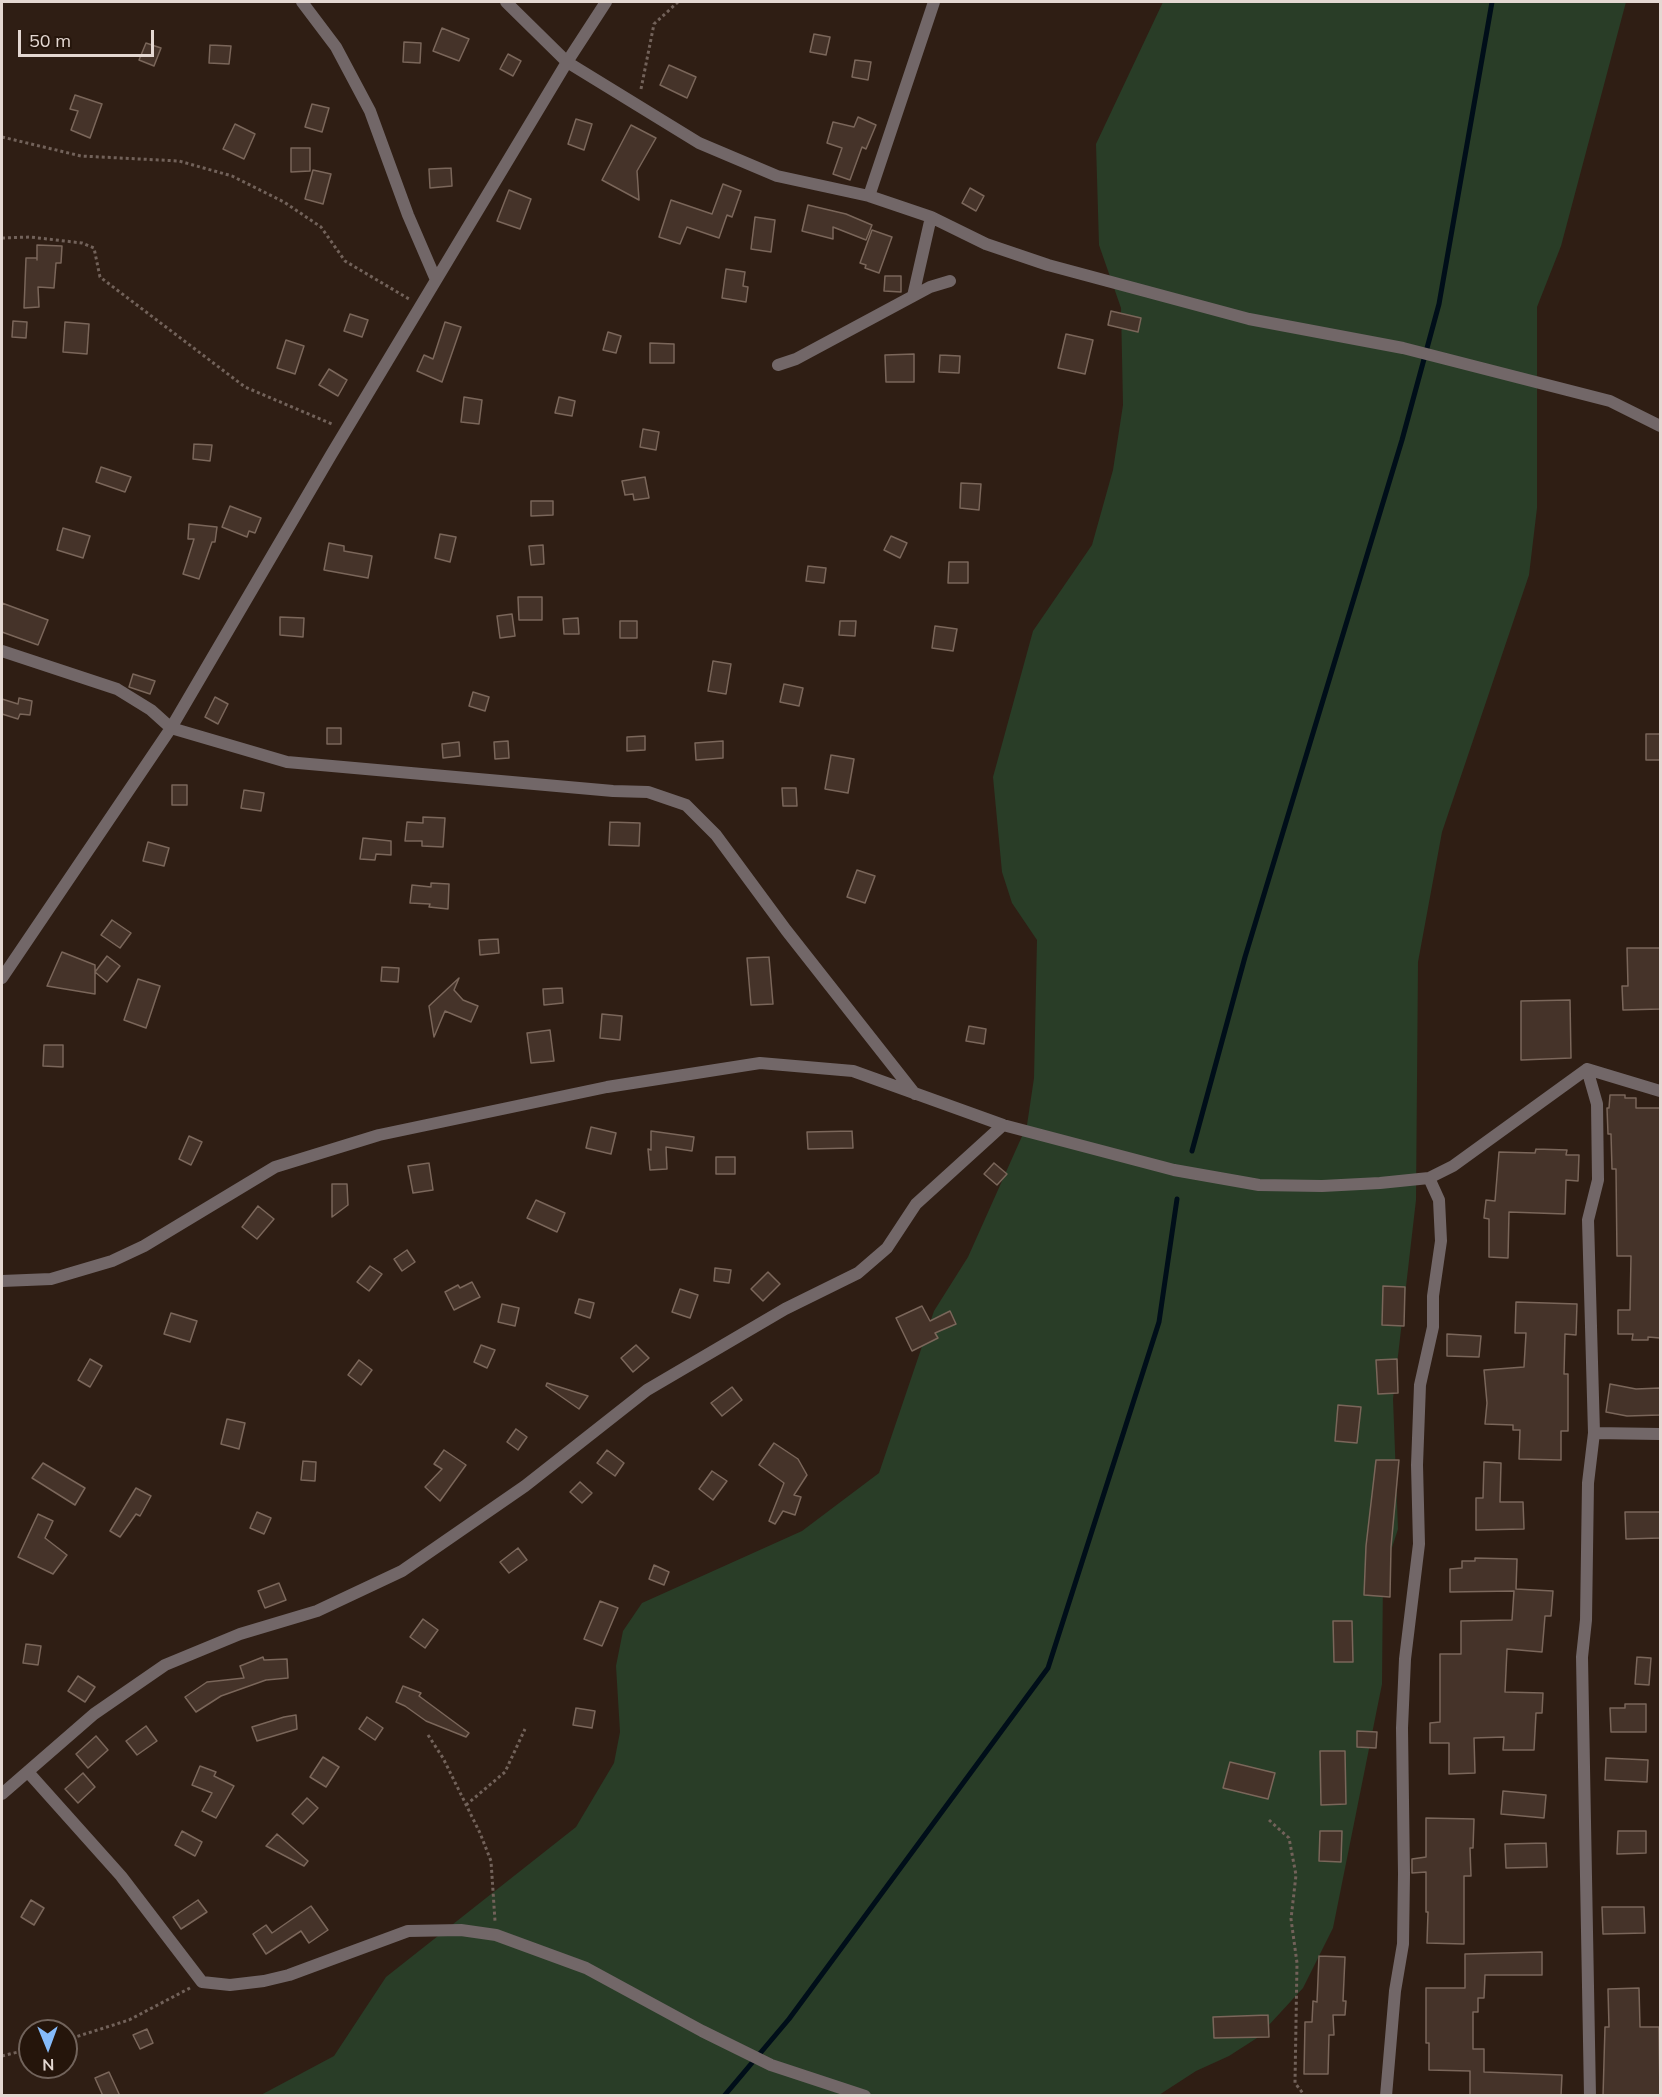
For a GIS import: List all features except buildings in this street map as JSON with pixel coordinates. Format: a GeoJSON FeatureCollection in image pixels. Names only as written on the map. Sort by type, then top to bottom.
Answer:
{"type":"FeatureCollection","features":[{"type":"Feature","properties":{"kind":"street"},"geometry":{"type":"LineString","coordinates":[[302,2],[336,47],[370,111],[408,215],[436,280]]}},
{"type":"Feature","properties":{"kind":"street"},"geometry":{"type":"LineString","coordinates":[[506,2],[567,62],[699,143],[777,176],[869,196],[931,217],[986,244],[1048,265],[1249,320],[1403,348],[1611,401],[1660,426]]}},
{"type":"Feature","properties":{"kind":"street"},"geometry":{"type":"LineString","coordinates":[[2,978],[171,728],[346,430],[567,62],[606,2]]}},
{"type":"Feature","properties":{"kind":"street"},"geometry":{"type":"LineString","coordinates":[[869,196],[934,2]]}},
{"type":"Feature","properties":{"kind":"street"},"geometry":{"type":"LineString","coordinates":[[913,296],[931,217]]}},
{"type":"Feature","properties":{"kind":"street"},"geometry":{"type":"LineString","coordinates":[[778,365],[796,359],[930,287],[950,282]]}},
{"type":"Feature","properties":{"kind":"street"},"geometry":{"type":"LineString","coordinates":[[2,651],[117,689],[152,710],[171,728],[287,762],[613,791],[648,792],[686,804],[716,835],[786,930],[916,1094]]}},
{"type":"Feature","properties":{"kind":"street"},"geometry":{"type":"LineString","coordinates":[[2,1281],[51,1279],[112,1261],[144,1246],[275,1167],[379,1135],[607,1087],[760,1063],[853,1071],[1004,1125],[1174,1170],[1259,1185],[1322,1186],[1429,1178],[1453,1166],[1587,1069]]}},
{"type":"Feature","properties":{"kind":"street"},"geometry":{"type":"LineString","coordinates":[[1587,1069],[1656,1092],[1660,1091]]}},
{"type":"Feature","properties":{"kind":"street"},"geometry":{"type":"LineString","coordinates":[[1587,1069],[1597,1104],[1598,1180],[1588,1220],[1594,1433],[1588,1483],[1586,1620],[1582,1657],[1590,2096]]}},
{"type":"Feature","properties":{"kind":"street"},"geometry":{"type":"LineString","coordinates":[[2,1794],[93,1714],[165,1665],[240,1634],[317,1611],[402,1571],[525,1486],[647,1390],[785,1309],[858,1273],[887,1248],[916,1204],[1004,1125]]}},
{"type":"Feature","properties":{"kind":"street"},"geometry":{"type":"LineString","coordinates":[[1386,2096],[1395,1991],[1403,1944],[1402,1728],[1405,1659],[1419,1544],[1417,1465],[1420,1385],[1433,1327],[1433,1296],[1441,1242],[1439,1200],[1429,1178]]}},
{"type":"Feature","properties":{"kind":"street"},"geometry":{"type":"LineString","coordinates":[[1594,1433],[1660,1434]]}},
{"type":"Feature","properties":{"kind":"street"},"geometry":{"type":"LineString","coordinates":[[28,1772],[121,1876],[202,1982],[230,1985],[289,1975],[408,1931],[461,1930],[496,1935],[586,1968],[771,2065],[865,2096]]}},
{"type":"Feature","properties":{"kind":"path"},"geometry":{"type":"LineString","coordinates":[[637,105],[654,24],[678,2]]}},
{"type":"Feature","properties":{"kind":"path"},"geometry":{"type":"LineString","coordinates":[[2,137],[81,156],[179,161],[232,176],[284,202],[321,227],[345,261],[421,306]]}},
{"type":"Feature","properties":{"kind":"path"},"geometry":{"type":"LineString","coordinates":[[2,238],[30,237],[82,243],[94,248],[100,277],[245,387],[346,430]]}},
{"type":"Feature","properties":{"kind":"path"},"geometry":{"type":"LineString","coordinates":[[466,1805],[505,1772],[525,1729]]}},
{"type":"Feature","properties":{"kind":"path"},"geometry":{"type":"LineString","coordinates":[[428,1735],[443,1758],[491,1861],[496,1935]]}},
{"type":"Feature","properties":{"kind":"path"},"geometry":{"type":"LineString","coordinates":[[1269,1820],[1288,1838],[1296,1875],[1291,1919],[1297,1963],[1295,2083],[1305,2096]]}},
{"type":"Feature","properties":{"kind":"path"},"geometry":{"type":"LineString","coordinates":[[78,2036],[129,2020],[202,1982]]}},
{"type":"Feature","properties":{"kind":"path"},"geometry":{"type":"LineString","coordinates":[[2,2056],[18,2052]]}},
{"type":"Feature","properties":{"kind":"green space"},"geometry":{"type":"Polygon","coordinates":[[[1163,2],[1626,2],[1561,246],[1537,307],[1537,508],[1529,575],[1442,832],[1418,962],[1416,1200],[1393,1399],[1398,1529],[1383,1576],[1382,1684],[1333,1928],[1303,1988],[1257,2038],[1229,2056],[1196,2071],[1159,2095],[259,2096],[334,2056],[386,1977],[576,1827],[614,1763],[620,1732],[616,1666],[623,1631],[642,1603],[802,1531],[879,1473],[934,1311],[968,1257],[1027,1125],[1034,1078],[1037,940],[1012,903],[1002,872],[993,777],[1033,631],[1092,545],[1113,470],[1123,405],[1121,308],[1099,245],[1096,144],[1163,2]]]}},
{"type":"Feature","properties":{"kind":"waterway"},"geometry":{"type":"LineString","coordinates":[[1192,1151],[1245,957],[1402,440],[1439,304],[1492,2]]}},
{"type":"Feature","properties":{"kind":"waterway"},"geometry":{"type":"LineString","coordinates":[[724,2096],[789,2019],[1048,1668],[1159,1322],[1177,1199]]}}]}
